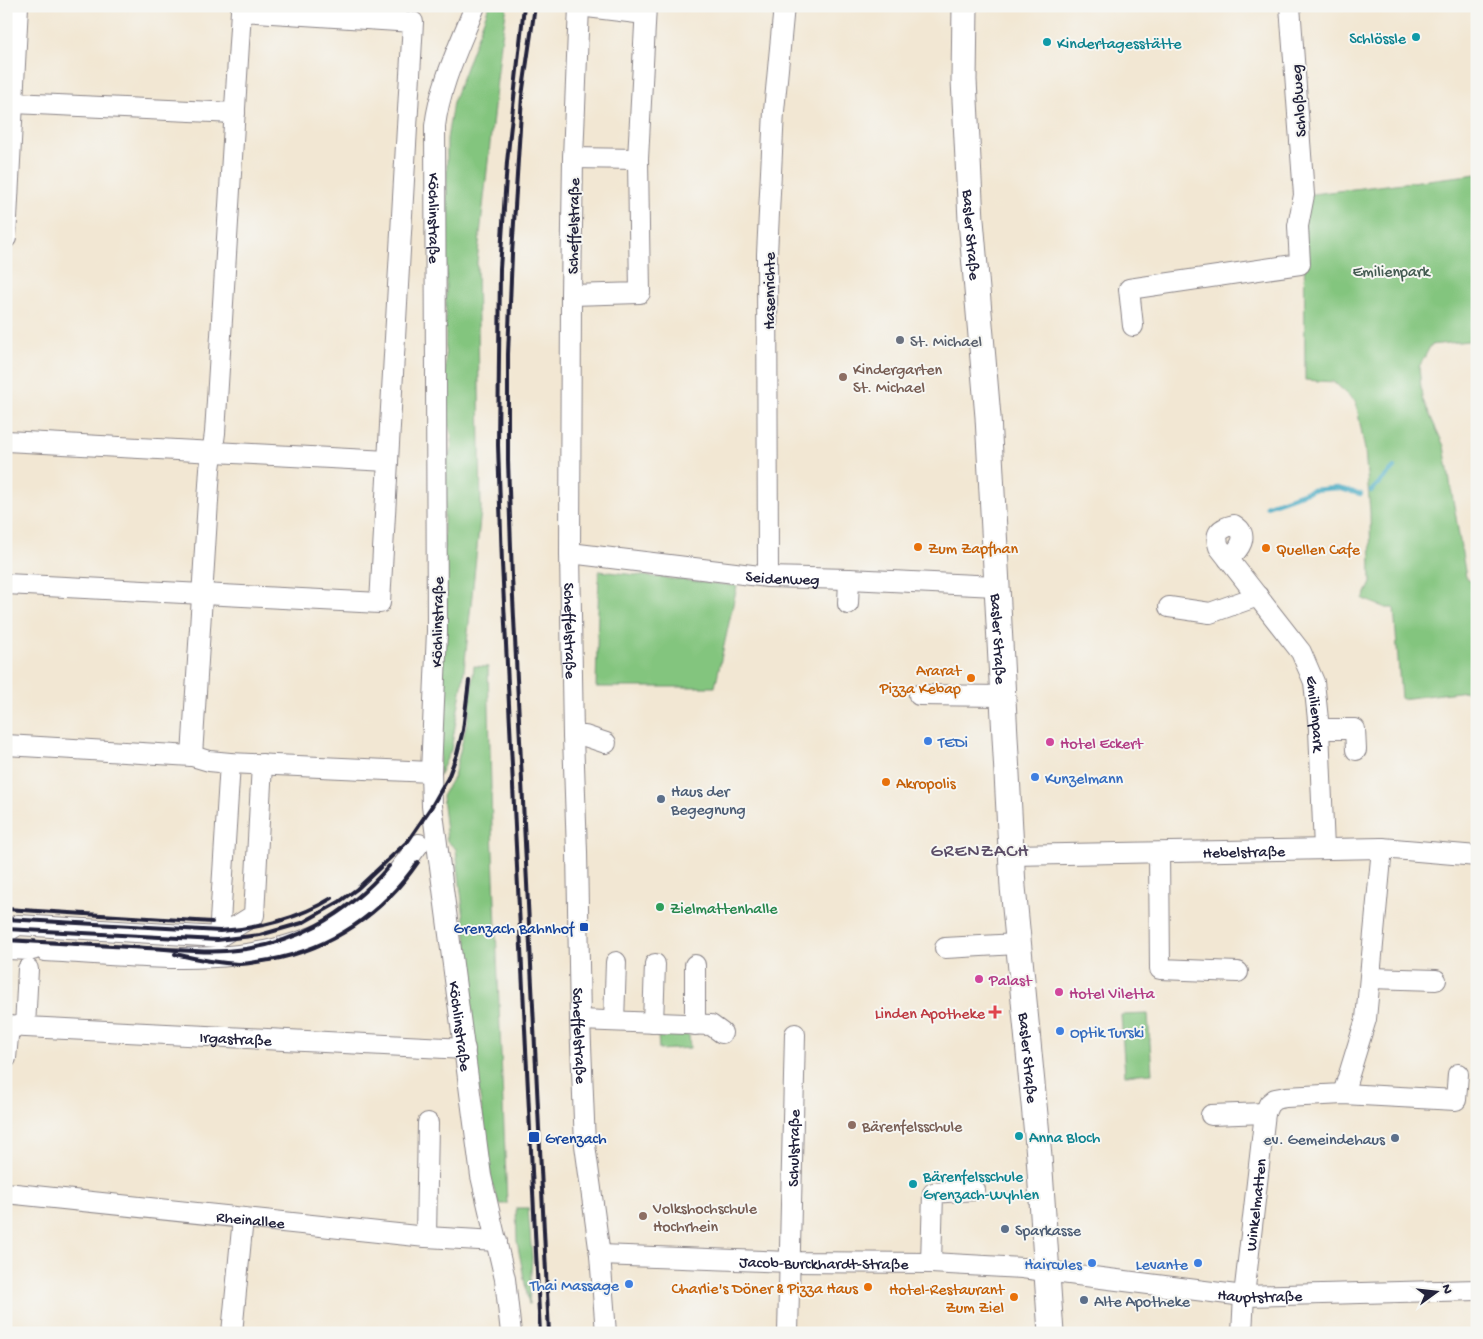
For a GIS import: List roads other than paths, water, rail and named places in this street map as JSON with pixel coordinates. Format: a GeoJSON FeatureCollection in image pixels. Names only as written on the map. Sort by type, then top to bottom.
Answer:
{"type":"FeatureCollection","features":[{"type":"Feature","properties":{"kind":"main road","name":"Basler Straße"},"geometry":{"type":"LineString","coordinates":[[965,6],[964,80],[971,220],[988,417],[1017,944],[1039,1156],[1051,1333]]}},
{"type":"Feature","properties":{"kind":"street"},"geometry":{"type":"LineString","coordinates":[[6,238],[18,6]]}},
{"type":"Feature","properties":{"kind":"street","name":"Köchlinstraße"},"geometry":{"type":"LineString","coordinates":[[475,6],[444,85],[435,126],[437,631],[431,772],[432,806],[481,1176],[505,1279],[511,1333]]}},
{"type":"Feature","properties":{"kind":"street"},"geometry":{"type":"LineString","coordinates":[[571,295],[640,293],[638,158],[646,10],[579,6]]}},
{"type":"Feature","properties":{"kind":"street","name":"Scheffelstraße"},"geometry":{"type":"LineString","coordinates":[[579,6],[573,158],[571,295],[570,552],[573,736],[585,1145],[600,1255],[606,1333]]}},
{"type":"Feature","properties":{"kind":"street","name":"Hasenrichte"},"geometry":{"type":"LineString","coordinates":[[768,577],[767,254],[774,112],[784,6]]}},
{"type":"Feature","properties":{"kind":"street","name":"Schloßweg"},"geometry":{"type":"LineString","coordinates":[[1133,326],[1128,289],[1300,264],[1298,226],[1304,196],[1290,6]]}},
{"type":"Feature","properties":{"kind":"street"},"geometry":{"type":"LineString","coordinates":[[6,584],[202,594],[380,603],[414,22],[241,11],[215,433],[202,594],[192,756]]}},
{"type":"Feature","properties":{"kind":"street"},"geometry":{"type":"LineString","coordinates":[[13,103],[235,113]]}},
{"type":"Feature","properties":{"kind":"street"},"geometry":{"type":"LineString","coordinates":[[573,158],[638,158]]}},
{"type":"Feature","properties":{"kind":"street"},"geometry":{"type":"LineString","coordinates":[[6,441],[388,461]]}},
{"type":"Feature","properties":{"kind":"street","name":"Seidenweg"},"geometry":{"type":"LineString","coordinates":[[570,552],[768,577],[849,578],[996,586]]}},
{"type":"Feature","properties":{"kind":"street","name":"Emilienpark"},"geometry":{"type":"LineString","coordinates":[[1228,559],[1301,652],[1314,682],[1320,729],[1324,849]]}},
{"type":"Feature","properties":{"kind":"street"},"geometry":{"type":"LineString","coordinates":[[848,604],[849,578]]}},
{"type":"Feature","properties":{"kind":"street"},"geometry":{"type":"LineString","coordinates":[[1169,607],[1210,613],[1258,596]]}},
{"type":"Feature","properties":{"kind":"street"},"geometry":{"type":"LineString","coordinates":[[919,695],[1002,696]]}},
{"type":"Feature","properties":{"kind":"street"},"geometry":{"type":"LineString","coordinates":[[1320,729],[1356,730],[1356,750]]}},
{"type":"Feature","properties":{"kind":"street"},"geometry":{"type":"LineString","coordinates":[[573,736],[585,736],[606,744]]}},
{"type":"Feature","properties":{"kind":"street"},"geometry":{"type":"LineString","coordinates":[[6,745],[192,756],[209,761],[230,763],[431,772]]}},
{"type":"Feature","properties":{"kind":"street"},"geometry":{"type":"LineString","coordinates":[[219,937],[230,763]]}},
{"type":"Feature","properties":{"kind":"street"},"geometry":{"type":"LineString","coordinates":[[6,932],[18,925],[219,937],[254,915],[262,764]]}},
{"type":"Feature","properties":{"kind":"street"},"geometry":{"type":"LineString","coordinates":[[6,949],[35,957],[197,959],[249,954],[278,948],[326,932],[347,920],[367,905],[388,885],[419,844]]}},
{"type":"Feature","properties":{"kind":"street"},"geometry":{"type":"LineString","coordinates":[[1343,1094],[1366,1019],[1382,848]]}},
{"type":"Feature","properties":{"kind":"street","name":"Hebelstraße"},"geometry":{"type":"LineString","coordinates":[[1012,855],[1382,848],[1477,856]]}},
{"type":"Feature","properties":{"kind":"street"},"geometry":{"type":"LineString","coordinates":[[1159,853],[1160,969],[1238,972]]}},
{"type":"Feature","properties":{"kind":"street"},"geometry":{"type":"LineString","coordinates":[[945,948],[1017,944]]}},
{"type":"Feature","properties":{"kind":"street"},"geometry":{"type":"LineString","coordinates":[[6,1058],[13,1026],[35,957]]}},
{"type":"Feature","properties":{"kind":"street"},"geometry":{"type":"LineString","coordinates":[[614,1022],[616,962]]}},
{"type":"Feature","properties":{"kind":"street"},"geometry":{"type":"LineString","coordinates":[[654,1023],[655,964]]}},
{"type":"Feature","properties":{"kind":"street"},"geometry":{"type":"LineString","coordinates":[[694,1025],[695,965]]}},
{"type":"Feature","properties":{"kind":"street"},"geometry":{"type":"LineString","coordinates":[[1370,978],[1436,980]]}},
{"type":"Feature","properties":{"kind":"street"},"geometry":{"type":"LineString","coordinates":[[580,1020],[711,1025],[722,1033]]}},
{"type":"Feature","properties":{"kind":"street","name":"Irgastraße"},"geometry":{"type":"LineString","coordinates":[[13,1026],[465,1049]]}},
{"type":"Feature","properties":{"kind":"street","name":"Schulstraße"},"geometry":{"type":"LineString","coordinates":[[788,1333],[795,1034]]}},
{"type":"Feature","properties":{"kind":"street"},"geometry":{"type":"LineString","coordinates":[[1211,1115],[1265,1114],[1269,1104],[1275,1099],[1343,1094],[1456,1100],[1458,1074]]}},
{"type":"Feature","properties":{"kind":"street","name":"Winkelmatten"},"geometry":{"type":"LineString","coordinates":[[1241,1325],[1265,1114]]}},
{"type":"Feature","properties":{"kind":"street"},"geometry":{"type":"LineString","coordinates":[[426,1228],[428,1123]]}},
{"type":"Feature","properties":{"kind":"street"},"geometry":{"type":"LineString","coordinates":[[931,1263],[933,1193],[975,1190]]}},
{"type":"Feature","properties":{"kind":"street","name":"Rheinallee"},"geometry":{"type":"LineString","coordinates":[[6,1193],[242,1218],[426,1228],[496,1240]]}},
{"type":"Feature","properties":{"kind":"street"},"geometry":{"type":"LineString","coordinates":[[232,1333],[242,1218]]}},
{"type":"Feature","properties":{"kind":"street","name":"Jacob-Burckhardt-Straße"},"geometry":{"type":"LineString","coordinates":[[600,1255],[789,1262],[931,1263],[1047,1271]]}},
{"type":"Feature","properties":{"kind":"street","name":"Hauptstraße"},"geometry":{"type":"LineString","coordinates":[[1047,1271],[1181,1295],[1244,1296],[1477,1290]]}},
{"type":"Feature","properties":{"kind":"waterway"},"geometry":{"type":"LineString","coordinates":[[1371,491],[1394,468]]}},
{"type":"Feature","properties":{"kind":"waterway"},"geometry":{"type":"LineString","coordinates":[[1266,506],[1312,490],[1337,488],[1361,494]]}},
{"type":"Feature","properties":{"kind":"railway"},"geometry":{"type":"LineString","coordinates":[[524,6],[507,162],[500,269],[498,445],[502,563],[540,1333]]}},
{"type":"Feature","properties":{"kind":"railway"},"geometry":{"type":"LineString","coordinates":[[535,6],[522,96],[512,254],[508,354],[508,461],[549,1333]]}},
{"type":"Feature","properties":{"kind":"railway"},"geometry":{"type":"LineString","coordinates":[[6,929],[217,940],[260,935],[302,923],[339,902],[357,889],[408,841],[432,806],[448,778],[463,730],[469,681]]}},
{"type":"Feature","properties":{"kind":"railway"},"geometry":{"type":"LineString","coordinates":[[175,954],[215,962],[243,964],[292,955],[314,947],[334,938],[372,913],[389,897],[418,862]]}},
{"type":"Feature","properties":{"kind":"railway"},"geometry":{"type":"LineString","coordinates":[[6,940],[196,951],[226,951],[250,948],[295,936],[316,926],[355,900],[389,866]]}},
{"type":"Feature","properties":{"kind":"railway"},"geometry":{"type":"LineString","coordinates":[[6,919],[220,931],[249,928],[293,917],[332,898]]}},
{"type":"Feature","properties":{"kind":"railway"},"geometry":{"type":"LineString","coordinates":[[6,909],[212,922]]}},
{"type":"Feature","properties":{"kind":"place","name":"Schlössle"},"geometry":{"type":"Point","coordinates":[1416,37]}},
{"type":"Feature","properties":{"kind":"place","name":"Kindertagesstätte"},"geometry":{"type":"Point","coordinates":[1047,42]}},
{"type":"Feature","properties":{"kind":"place","name":"St. Michael"},"geometry":{"type":"Point","coordinates":[900,340]}},
{"type":"Feature","properties":{"kind":"place","name":"Kindergarten St. Michael"},"geometry":{"type":"Point","coordinates":[843,377]}},
{"type":"Feature","properties":{"kind":"place","name":"Zum Zapfhan"},"geometry":{"type":"Point","coordinates":[918,547]}},
{"type":"Feature","properties":{"kind":"place","name":"Quellen Cafe"},"geometry":{"type":"Point","coordinates":[1266,548]}},
{"type":"Feature","properties":{"kind":"place","name":"Ararat Pizza Kebap"},"geometry":{"type":"Point","coordinates":[971,678]}},
{"type":"Feature","properties":{"kind":"place","name":"TEDi"},"geometry":{"type":"Point","coordinates":[928,741]}},
{"type":"Feature","properties":{"kind":"place","name":"Hotel Eckert"},"geometry":{"type":"Point","coordinates":[1050,742]}},
{"type":"Feature","properties":{"kind":"place","name":"Kunzelmann"},"geometry":{"type":"Point","coordinates":[1035,777]}},
{"type":"Feature","properties":{"kind":"place","name":"Akropolis"},"geometry":{"type":"Point","coordinates":[886,782]}},
{"type":"Feature","properties":{"kind":"place","name":"Haus der Begegnung"},"geometry":{"type":"Point","coordinates":[661,799]}},
{"type":"Feature","properties":{"kind":"place","name":"Zielmattenhalle"},"geometry":{"type":"Point","coordinates":[660,907]}},
{"type":"Feature","properties":{"kind":"place","name":"Grenzach Bahnhof"},"geometry":{"type":"Point","coordinates":[584,927]}},
{"type":"Feature","properties":{"kind":"place","name":"Palast"},"geometry":{"type":"Point","coordinates":[979,979]}},
{"type":"Feature","properties":{"kind":"place","name":"Hotel Viletta"},"geometry":{"type":"Point","coordinates":[1059,992]}},
{"type":"Feature","properties":{"kind":"place","name":"Linden Apotheke"},"geometry":{"type":"Point","coordinates":[995,1012]}},
{"type":"Feature","properties":{"kind":"place","name":"Optik Turski"},"geometry":{"type":"Point","coordinates":[1060,1031]}},
{"type":"Feature","properties":{"kind":"place","name":"Bärenfelsschule"},"geometry":{"type":"Point","coordinates":[852,1125]}},
{"type":"Feature","properties":{"kind":"place","name":"Anna Bloch"},"geometry":{"type":"Point","coordinates":[1019,1136]}},
{"type":"Feature","properties":{"kind":"place","name":"Grenzach"},"geometry":{"type":"Point","coordinates":[534,1137]}},
{"type":"Feature","properties":{"kind":"place","name":"ev. Gemeindehaus"},"geometry":{"type":"Point","coordinates":[1395,1138]}},
{"type":"Feature","properties":{"kind":"place","name":"Bärenfelsschule Grenzach-Wyhlen"},"geometry":{"type":"Point","coordinates":[913,1184]}},
{"type":"Feature","properties":{"kind":"place","name":"Volkshochschule Hochrhein"},"geometry":{"type":"Point","coordinates":[643,1216]}},
{"type":"Feature","properties":{"kind":"place","name":"Sparkasse"},"geometry":{"type":"Point","coordinates":[1005,1229]}},
{"type":"Feature","properties":{"kind":"place","name":"Haircules"},"geometry":{"type":"Point","coordinates":[1092,1263]}},
{"type":"Feature","properties":{"kind":"place","name":"Levante"},"geometry":{"type":"Point","coordinates":[1198,1263]}},
{"type":"Feature","properties":{"kind":"place","name":"Thai Massage"},"geometry":{"type":"Point","coordinates":[629,1284]}},
{"type":"Feature","properties":{"kind":"place","name":"Charlie's Döner & Pizza Haus"},"geometry":{"type":"Point","coordinates":[868,1287]}},
{"type":"Feature","properties":{"kind":"place","name":"Hotel-Restaurant Zum Ziel"},"geometry":{"type":"Point","coordinates":[1014,1297]}},
{"type":"Feature","properties":{"kind":"place","name":"Alte Apotheke"},"geometry":{"type":"Point","coordinates":[1084,1300]}},
{"type":"Feature","properties":{"kind":"district","name":"GRENZACH"},"geometry":{"type":"Point","coordinates":[980,849]}}]}
